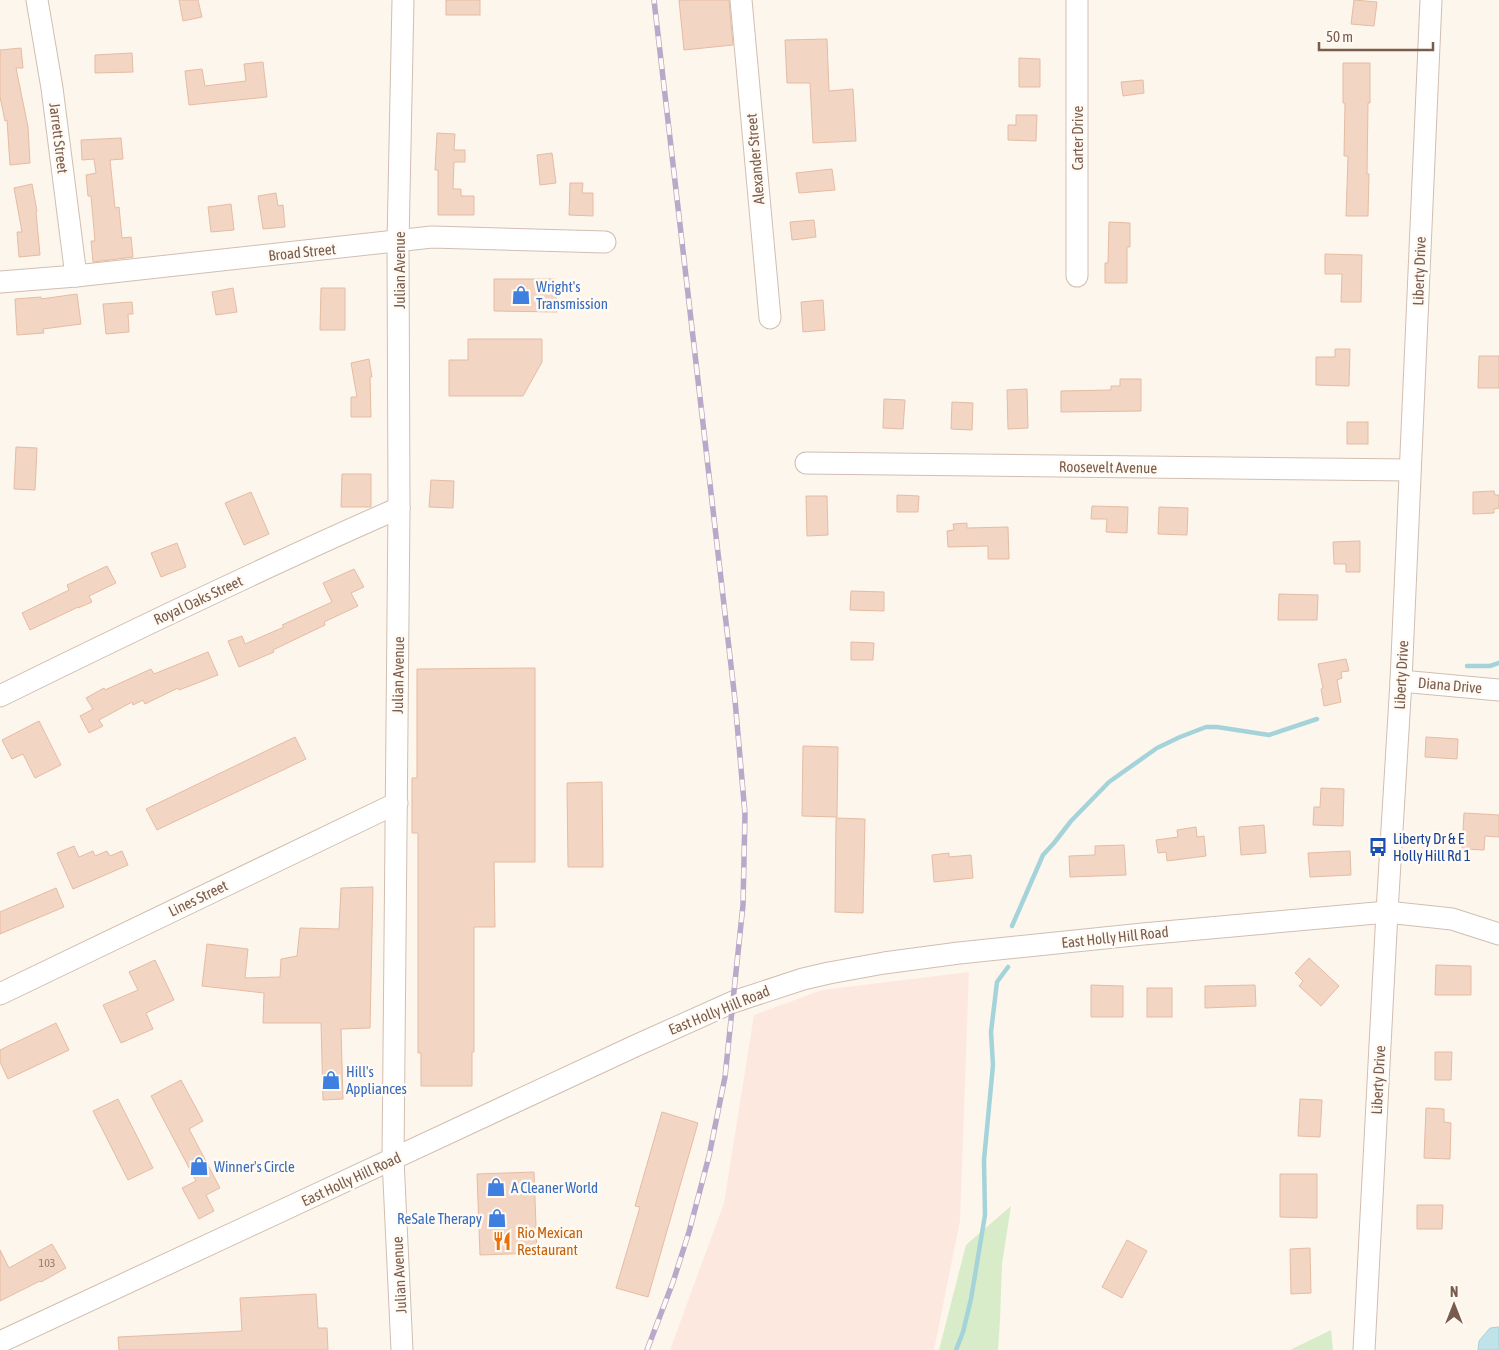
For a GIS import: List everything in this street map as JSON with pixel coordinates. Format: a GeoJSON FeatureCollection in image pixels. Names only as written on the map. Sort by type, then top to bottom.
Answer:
{"type":"FeatureCollection","features":[{"type":"Feature","properties":{"kind":"street","name":"Jarrett Street"},"geometry":{"type":"LineString","coordinates":[[37,0],[52,88],[76,276]]}},
{"type":"Feature","properties":{"kind":"street","name":"Julian Avenue"},"geometry":{"type":"LineString","coordinates":[[402,1350],[394,1159],[399,508],[398,242],[403,0]]}},
{"type":"Feature","properties":{"kind":"street","name":"Alexander Street"},"geometry":{"type":"LineString","coordinates":[[741,0],[770,318]]}},
{"type":"Feature","properties":{"kind":"street","name":"Carter Drive"},"geometry":{"type":"LineString","coordinates":[[1077,0],[1077,276]]}},
{"type":"Feature","properties":{"kind":"street","name":"Liberty Drive"},"geometry":{"type":"LineString","coordinates":[[1364,1350],[1401,681],[1431,0]]}},
{"type":"Feature","properties":{"kind":"street","name":"Broad Street"},"geometry":{"type":"LineString","coordinates":[[0,282],[76,276],[432,238],[605,242]]}},
{"type":"Feature","properties":{"kind":"street","name":"Roosevelt Avenue"},"geometry":{"type":"LineString","coordinates":[[806,463],[1410,470]]}},
{"type":"Feature","properties":{"kind":"street","name":"Royal Oaks Street"},"geometry":{"type":"LineString","coordinates":[[0,696],[220,589],[399,508]]}},
{"type":"Feature","properties":{"kind":"street","name":"Diana Drive"},"geometry":{"type":"LineString","coordinates":[[1401,681],[1499,690]]}},
{"type":"Feature","properties":{"kind":"street","name":"Lines Street"},"geometry":{"type":"LineString","coordinates":[[0,994],[396,804]]}},
{"type":"Feature","properties":{"kind":"street","name":"East Holly Hill Road"},"geometry":{"type":"LineString","coordinates":[[0,1342],[635,1046],[734,1002],[804,979],[884,963],[969,952],[1387,912],[1452,919],[1499,934]]}},
{"type":"Feature","properties":{"kind":"shaded area"},"geometry":{"type":"Polygon","coordinates":[[[969,972],[960,1221],[934,1350],[670,1350],[724,1203],[754,1015],[822,990],[969,972]]]}},
{"type":"Feature","properties":{"kind":"green space"},"geometry":{"type":"Polygon","coordinates":[[[1011,1206],[1002,1264],[998,1350],[939,1350],[966,1245],[1011,1206]]]}},
{"type":"Feature","properties":{"kind":"green space"},"geometry":{"type":"Polygon","coordinates":[[[1331,1330],[1333,1350],[1290,1350],[1331,1330]]]}},
{"type":"Feature","properties":{"kind":"water"},"geometry":{"type":"Polygon","coordinates":[[[1499,1327],[1499,1350],[1478,1350],[1479,1341],[1490,1328],[1499,1327]]]}},
{"type":"Feature","properties":{"kind":"building"},"geometry":{"type":"Polygon","coordinates":[[[179,0],[198,0],[202,17],[183,21],[179,0]]]}},
{"type":"Feature","properties":{"kind":"building"},"geometry":{"type":"Polygon","coordinates":[[[446,0],[480,0],[480,15],[446,15],[446,0]]]}},
{"type":"Feature","properties":{"kind":"building"},"geometry":{"type":"Polygon","coordinates":[[[679,0],[729,0],[733,45],[684,50],[679,0]]]}},
{"type":"Feature","properties":{"kind":"building"},"geometry":{"type":"Polygon","coordinates":[[[1354,0],[1377,2],[1374,26],[1351,24],[1354,0]]]}},
{"type":"Feature","properties":{"kind":"building"},"geometry":{"type":"Polygon","coordinates":[[[827,39],[829,91],[853,89],[856,141],[813,143],[810,83],[787,83],[785,40],[827,39]]]}},
{"type":"Feature","properties":{"kind":"building"},"geometry":{"type":"Polygon","coordinates":[[[21,48],[23,68],[16,68],[28,127],[30,163],[10,165],[7,120],[5,121],[0,97],[0,50],[21,48]]]}},
{"type":"Feature","properties":{"kind":"building"},"geometry":{"type":"Polygon","coordinates":[[[132,53],[133,72],[95,73],[95,55],[132,53]]]}},
{"type":"Feature","properties":{"kind":"building"},"geometry":{"type":"Polygon","coordinates":[[[1019,58],[1040,59],[1040,87],[1019,87],[1019,58]]]}},
{"type":"Feature","properties":{"kind":"building"},"geometry":{"type":"Polygon","coordinates":[[[263,62],[267,97],[189,105],[185,71],[202,69],[205,86],[246,81],[244,64],[263,62]]]}},
{"type":"Feature","properties":{"kind":"building"},"geometry":{"type":"Polygon","coordinates":[[[1343,63],[1370,63],[1367,174],[1369,174],[1368,216],[1346,216],[1348,156],[1344,156],[1345,103],[1343,103],[1343,63]]]}},
{"type":"Feature","properties":{"kind":"building"},"geometry":{"type":"Polygon","coordinates":[[[1143,80],[1144,93],[1123,96],[1121,82],[1143,80]]]}},
{"type":"Feature","properties":{"kind":"building"},"geometry":{"type":"Polygon","coordinates":[[[1016,115],[1037,115],[1036,141],[1008,140],[1008,125],[1016,125],[1016,115]]]}},
{"type":"Feature","properties":{"kind":"building"},"geometry":{"type":"Polygon","coordinates":[[[437,133],[455,134],[454,150],[465,150],[465,162],[454,162],[453,189],[461,189],[461,196],[474,196],[474,215],[438,215],[438,170],[435,170],[437,133]]]}},
{"type":"Feature","properties":{"kind":"building"},"geometry":{"type":"Polygon","coordinates":[[[121,138],[123,159],[110,160],[115,208],[119,207],[122,238],[131,237],[133,257],[93,262],[91,241],[95,241],[91,196],[88,196],[86,175],[96,173],[94,159],[82,160],[81,140],[121,138]]]}},
{"type":"Feature","properties":{"kind":"building"},"geometry":{"type":"Polygon","coordinates":[[[552,153],[556,183],[540,185],[537,155],[552,153]]]}},
{"type":"Feature","properties":{"kind":"building"},"geometry":{"type":"Polygon","coordinates":[[[832,169],[835,190],[799,193],[796,173],[832,169]]]}},
{"type":"Feature","properties":{"kind":"building"},"geometry":{"type":"Polygon","coordinates":[[[570,183],[583,183],[582,193],[593,193],[593,216],[569,215],[570,183]]]}},
{"type":"Feature","properties":{"kind":"building"},"geometry":{"type":"Polygon","coordinates":[[[32,184],[37,211],[40,255],[19,257],[17,232],[22,232],[14,188],[32,184]]]}},
{"type":"Feature","properties":{"kind":"building"},"geometry":{"type":"Polygon","coordinates":[[[276,193],[278,206],[283,205],[285,227],[263,229],[258,196],[276,193]]]}},
{"type":"Feature","properties":{"kind":"building"},"geometry":{"type":"Polygon","coordinates":[[[231,204],[234,230],[211,232],[208,207],[231,204]]]}},
{"type":"Feature","properties":{"kind":"building"},"geometry":{"type":"Polygon","coordinates":[[[814,220],[816,237],[792,240],[790,222],[814,220]]]}},
{"type":"Feature","properties":{"kind":"building"},"geometry":{"type":"Polygon","coordinates":[[[1109,222],[1130,223],[1130,247],[1127,247],[1127,283],[1105,283],[1105,263],[1108,263],[1109,222]]]}},
{"type":"Feature","properties":{"kind":"building"},"geometry":{"type":"Polygon","coordinates":[[[1325,254],[1362,255],[1361,302],[1341,302],[1342,274],[1325,274],[1325,254]]]}},
{"type":"Feature","properties":{"kind":"building"},"geometry":{"type":"Polygon","coordinates":[[[494,279],[555,279],[557,312],[494,311],[494,279]]]}},
{"type":"Feature","properties":{"kind":"building"},"geometry":{"type":"Polygon","coordinates":[[[233,288],[237,312],[216,315],[212,292],[233,288]]]}},
{"type":"Feature","properties":{"kind":"building"},"geometry":{"type":"Polygon","coordinates":[[[321,288],[345,288],[345,330],[320,330],[321,288]]]}},
{"type":"Feature","properties":{"kind":"building"},"geometry":{"type":"Polygon","coordinates":[[[77,294],[81,324],[43,329],[44,333],[17,335],[15,299],[41,297],[41,299],[77,294]]]}},
{"type":"Feature","properties":{"kind":"building"},"geometry":{"type":"Polygon","coordinates":[[[823,300],[825,330],[803,332],[801,302],[823,300]]]}},
{"type":"Feature","properties":{"kind":"building"},"geometry":{"type":"Polygon","coordinates":[[[132,302],[133,314],[128,314],[129,332],[106,334],[103,304],[132,302]]]}},
{"type":"Feature","properties":{"kind":"building"},"geometry":{"type":"Polygon","coordinates":[[[468,339],[542,339],[542,362],[523,396],[449,396],[449,360],[468,360],[468,339]]]}},
{"type":"Feature","properties":{"kind":"building"},"geometry":{"type":"Polygon","coordinates":[[[1335,349],[1350,349],[1349,386],[1316,385],[1316,357],[1335,357],[1335,349]]]}},
{"type":"Feature","properties":{"kind":"building"},"geometry":{"type":"Polygon","coordinates":[[[1479,356],[1499,356],[1499,388],[1478,388],[1479,356]]]}},
{"type":"Feature","properties":{"kind":"building"},"geometry":{"type":"Polygon","coordinates":[[[369,359],[372,377],[370,377],[371,417],[351,417],[351,397],[357,397],[351,363],[369,359]]]}},
{"type":"Feature","properties":{"kind":"building"},"geometry":{"type":"Polygon","coordinates":[[[1120,379],[1141,379],[1141,411],[1061,412],[1061,391],[1111,390],[1111,386],[1120,386],[1120,379]]]}},
{"type":"Feature","properties":{"kind":"building"},"geometry":{"type":"Polygon","coordinates":[[[1027,389],[1028,428],[1008,429],[1007,390],[1027,389]]]}},
{"type":"Feature","properties":{"kind":"building"},"geometry":{"type":"Polygon","coordinates":[[[884,399],[905,400],[903,429],[883,428],[884,399]]]}},
{"type":"Feature","properties":{"kind":"building"},"geometry":{"type":"Polygon","coordinates":[[[952,402],[973,403],[972,430],[951,429],[952,402]]]}},
{"type":"Feature","properties":{"kind":"building"},"geometry":{"type":"Polygon","coordinates":[[[1347,422],[1368,422],[1368,444],[1347,444],[1347,422]]]}},
{"type":"Feature","properties":{"kind":"building"},"geometry":{"type":"Polygon","coordinates":[[[16,447],[37,448],[35,490],[14,489],[16,447]]]}},
{"type":"Feature","properties":{"kind":"building"},"geometry":{"type":"Polygon","coordinates":[[[342,474],[371,474],[371,507],[341,507],[342,474]]]}},
{"type":"Feature","properties":{"kind":"building"},"geometry":{"type":"Polygon","coordinates":[[[431,480],[454,481],[453,508],[429,507],[431,480]]]}},
{"type":"Feature","properties":{"kind":"building"},"geometry":{"type":"Polygon","coordinates":[[[1494,491],[1495,495],[1499,495],[1499,508],[1494,509],[1494,513],[1473,514],[1473,492],[1494,491]]]}},
{"type":"Feature","properties":{"kind":"building"},"geometry":{"type":"Polygon","coordinates":[[[251,492],[269,534],[244,545],[225,503],[251,492]]]}},
{"type":"Feature","properties":{"kind":"building"},"geometry":{"type":"Polygon","coordinates":[[[897,495],[919,496],[918,512],[897,512],[897,495]]]}},
{"type":"Feature","properties":{"kind":"building"},"geometry":{"type":"Polygon","coordinates":[[[806,496],[827,496],[828,535],[807,536],[806,496]]]}},
{"type":"Feature","properties":{"kind":"building"},"geometry":{"type":"Polygon","coordinates":[[[1092,506],[1128,507],[1127,533],[1106,532],[1107,519],[1091,519],[1092,506]]]}},
{"type":"Feature","properties":{"kind":"building"},"geometry":{"type":"Polygon","coordinates":[[[1159,507],[1188,508],[1187,535],[1158,534],[1159,507]]]}},
{"type":"Feature","properties":{"kind":"building"},"geometry":{"type":"Polygon","coordinates":[[[967,523],[967,528],[1008,527],[1009,559],[988,559],[988,546],[948,547],[947,531],[954,530],[953,524],[967,523]]]}},
{"type":"Feature","properties":{"kind":"building"},"geometry":{"type":"Polygon","coordinates":[[[1360,541],[1360,572],[1346,572],[1346,564],[1334,564],[1333,542],[1360,541]]]}},
{"type":"Feature","properties":{"kind":"building"},"geometry":{"type":"Polygon","coordinates":[[[177,543],[186,567],[161,577],[151,553],[177,543]]]}},
{"type":"Feature","properties":{"kind":"building"},"geometry":{"type":"Polygon","coordinates":[[[107,566],[116,583],[89,596],[92,602],[30,630],[22,613],[69,590],[67,585],[107,566]]]}},
{"type":"Feature","properties":{"kind":"building"},"geometry":{"type":"Polygon","coordinates":[[[354,569],[364,587],[351,593],[358,606],[324,622],[325,625],[273,650],[274,652],[239,667],[228,641],[242,636],[245,644],[284,627],[282,625],[332,602],[323,583],[354,569]]]}},
{"type":"Feature","properties":{"kind":"building"},"geometry":{"type":"Polygon","coordinates":[[[851,591],[884,592],[884,611],[850,610],[851,591]]]}},
{"type":"Feature","properties":{"kind":"building"},"geometry":{"type":"Polygon","coordinates":[[[1279,594],[1318,595],[1317,620],[1278,620],[1279,594]]]}},
{"type":"Feature","properties":{"kind":"building"},"geometry":{"type":"Polygon","coordinates":[[[851,642],[874,643],[873,660],[851,660],[851,642]]]}},
{"type":"Feature","properties":{"kind":"building"},"geometry":{"type":"Polygon","coordinates":[[[208,652],[218,675],[179,690],[178,688],[145,704],[143,700],[133,705],[132,702],[99,720],[103,726],[89,733],[80,716],[93,709],[86,698],[104,688],[105,690],[151,669],[154,674],[208,652]]]}},
{"type":"Feature","properties":{"kind":"building"},"geometry":{"type":"Polygon","coordinates":[[[1346,659],[1349,671],[1341,672],[1342,678],[1337,680],[1341,702],[1324,706],[1321,689],[1323,688],[1318,664],[1346,659]]]}},
{"type":"Feature","properties":{"kind":"building"},"geometry":{"type":"Polygon","coordinates":[[[535,668],[535,862],[494,862],[495,927],[474,927],[474,1052],[472,1052],[472,1086],[421,1086],[421,1053],[418,1053],[418,833],[412,833],[412,778],[417,778],[417,669],[535,668]]]}},
{"type":"Feature","properties":{"kind":"building"},"geometry":{"type":"Polygon","coordinates":[[[39,721],[61,765],[35,778],[23,754],[12,759],[2,740],[39,721]]]}},
{"type":"Feature","properties":{"kind":"building"},"geometry":{"type":"Polygon","coordinates":[[[295,737],[306,759],[157,830],[146,809],[295,737]]]}},
{"type":"Feature","properties":{"kind":"building"},"geometry":{"type":"Polygon","coordinates":[[[1426,737],[1458,739],[1457,759],[1425,757],[1426,737]]]}},
{"type":"Feature","properties":{"kind":"building"},"geometry":{"type":"Polygon","coordinates":[[[803,746],[838,747],[837,817],[802,816],[803,746]]]}},
{"type":"Feature","properties":{"kind":"building"},"geometry":{"type":"Polygon","coordinates":[[[602,782],[603,867],[568,867],[567,783],[602,782]]]}},
{"type":"Feature","properties":{"kind":"building"},"geometry":{"type":"Polygon","coordinates":[[[1321,788],[1344,789],[1343,826],[1313,825],[1314,807],[1320,807],[1321,788]]]}},
{"type":"Feature","properties":{"kind":"building"},"geometry":{"type":"Polygon","coordinates":[[[1464,813],[1499,815],[1499,837],[1485,836],[1484,850],[1462,849],[1464,813]]]}},
{"type":"Feature","properties":{"kind":"building"},"geometry":{"type":"Polygon","coordinates":[[[836,818],[865,819],[863,913],[835,912],[836,818]]]}},
{"type":"Feature","properties":{"kind":"building"},"geometry":{"type":"Polygon","coordinates":[[[1264,825],[1266,853],[1241,855],[1239,827],[1264,825]]]}},
{"type":"Feature","properties":{"kind":"building"},"geometry":{"type":"Polygon","coordinates":[[[1196,827],[1197,837],[1204,836],[1206,856],[1167,861],[1166,852],[1158,853],[1156,840],[1178,837],[1177,830],[1196,827]]]}},
{"type":"Feature","properties":{"kind":"building"},"geometry":{"type":"Polygon","coordinates":[[[1124,845],[1126,875],[1070,877],[1069,856],[1095,855],[1095,846],[1124,845]]]}},
{"type":"Feature","properties":{"kind":"building"},"geometry":{"type":"Polygon","coordinates":[[[74,846],[79,857],[93,851],[95,856],[107,851],[110,856],[122,851],[128,865],[73,889],[57,853],[74,846]]]}},
{"type":"Feature","properties":{"kind":"building"},"geometry":{"type":"Polygon","coordinates":[[[1350,851],[1351,875],[1310,877],[1308,853],[1350,851]]]}},
{"type":"Feature","properties":{"kind":"building"},"geometry":{"type":"Polygon","coordinates":[[[949,853],[949,857],[971,855],[973,878],[934,882],[932,855],[949,853]]]}},
{"type":"Feature","properties":{"kind":"building"},"geometry":{"type":"Polygon","coordinates":[[[373,887],[370,1028],[341,1029],[343,1099],[323,1100],[321,1023],[263,1023],[264,993],[202,986],[207,944],[248,949],[245,978],[280,977],[281,959],[297,956],[300,928],[339,929],[341,888],[373,887]]]}},
{"type":"Feature","properties":{"kind":"building"},"geometry":{"type":"Polygon","coordinates":[[[56,888],[64,907],[0,934],[0,912],[56,888]]]}},
{"type":"Feature","properties":{"kind":"building"},"geometry":{"type":"Polygon","coordinates":[[[1309,958],[1339,986],[1321,1006],[1299,986],[1303,981],[1295,973],[1309,958]]]}},
{"type":"Feature","properties":{"kind":"building"},"geometry":{"type":"Polygon","coordinates":[[[155,960],[174,1000],[146,1013],[153,1029],[121,1043],[103,1005],[138,990],[129,972],[155,960]]]}},
{"type":"Feature","properties":{"kind":"building"},"geometry":{"type":"Polygon","coordinates":[[[1436,965],[1471,966],[1471,995],[1435,995],[1436,965]]]}},
{"type":"Feature","properties":{"kind":"building"},"geometry":{"type":"Polygon","coordinates":[[[1091,985],[1123,986],[1123,1017],[1091,1017],[1091,985]]]}},
{"type":"Feature","properties":{"kind":"building"},"geometry":{"type":"Polygon","coordinates":[[[1255,985],[1256,1006],[1205,1008],[1205,986],[1255,985]]]}},
{"type":"Feature","properties":{"kind":"building"},"geometry":{"type":"Polygon","coordinates":[[[1147,988],[1172,988],[1172,1017],[1147,1017],[1147,988]]]}},
{"type":"Feature","properties":{"kind":"building"},"geometry":{"type":"Polygon","coordinates":[[[56,1023],[69,1050],[8,1079],[0,1062],[0,1050],[56,1023]]]}},
{"type":"Feature","properties":{"kind":"building"},"geometry":{"type":"Polygon","coordinates":[[[1435,1052],[1452,1052],[1451,1080],[1435,1080],[1435,1052]]]}},
{"type":"Feature","properties":{"kind":"building"},"geometry":{"type":"Polygon","coordinates":[[[181,1080],[203,1121],[189,1129],[220,1188],[206,1195],[214,1211],[199,1219],[182,1188],[196,1181],[151,1096],[181,1080]]]}},
{"type":"Feature","properties":{"kind":"building"},"geometry":{"type":"Polygon","coordinates":[[[118,1099],[153,1168],[128,1180],[93,1111],[118,1099]]]}},
{"type":"Feature","properties":{"kind":"building"},"geometry":{"type":"Polygon","coordinates":[[[1300,1099],[1322,1100],[1320,1137],[1298,1136],[1300,1099]]]}},
{"type":"Feature","properties":{"kind":"building"},"geometry":{"type":"Polygon","coordinates":[[[1426,1108],[1444,1109],[1444,1122],[1451,1123],[1450,1159],[1424,1158],[1426,1108]]]}},
{"type":"Feature","properties":{"kind":"building"},"geometry":{"type":"Polygon","coordinates":[[[662,1112],[698,1123],[648,1297],[616,1288],[640,1207],[635,1206],[662,1112]]]}},
{"type":"Feature","properties":{"kind":"building"},"geometry":{"type":"Polygon","coordinates":[[[534,1172],[537,1253],[480,1255],[477,1174],[534,1172]]]}},
{"type":"Feature","properties":{"kind":"building"},"geometry":{"type":"Polygon","coordinates":[[[1280,1174],[1317,1174],[1317,1218],[1280,1217],[1280,1174]]]}},
{"type":"Feature","properties":{"kind":"building"},"geometry":{"type":"Polygon","coordinates":[[[1417,1205],[1443,1205],[1442,1229],[1417,1229],[1417,1205]]]}},
{"type":"Feature","properties":{"kind":"building"},"geometry":{"type":"Polygon","coordinates":[[[1127,1240],[1147,1251],[1122,1298],[1102,1287],[1127,1240]]]}},
{"type":"Feature","properties":{"kind":"building"},"geometry":{"type":"Polygon","coordinates":[[[52,1244],[66,1268],[0,1301],[0,1250],[9,1268],[52,1244]]]}},
{"type":"Feature","properties":{"kind":"building"},"geometry":{"type":"Polygon","coordinates":[[[1310,1248],[1311,1293],[1291,1294],[1290,1249],[1310,1248]]]}},
{"type":"Feature","properties":{"kind":"building"},"geometry":{"type":"Polygon","coordinates":[[[316,1294],[318,1328],[327,1328],[328,1350],[119,1350],[118,1337],[242,1331],[240,1298],[316,1294]]]}},
{"type":"Feature","properties":{"kind":"waterway"},"geometry":{"type":"LineString","coordinates":[[1467,666],[1490,666],[1499,663]]}},
{"type":"Feature","properties":{"kind":"waterway"},"geometry":{"type":"LineString","coordinates":[[1012,926],[1043,855],[1071,821],[1109,782],[1157,748],[1206,727],[1269,735],[1317,719]]}},
{"type":"Feature","properties":{"kind":"waterway"},"geometry":{"type":"LineString","coordinates":[[956,1350],[963,1332],[971,1299],[985,1215],[984,1160],[993,1065],[991,1032],[997,982],[1008,967]]}},
{"type":"Feature","properties":{"kind":"railway"},"geometry":{"type":"LineString","coordinates":[[647,1350],[673,1282],[689,1232],[709,1156],[725,1077],[743,905],[745,814],[735,700],[654,0]]}},
{"type":"Feature","properties":{"kind":"place","name":"Wright's Transmission"},"geometry":{"type":"Point","coordinates":[521,295]}},
{"type":"Feature","properties":{"kind":"place","name":"Liberty Dr & E Holly Hill Rd 1"},"geometry":{"type":"Point","coordinates":[1378,847]}},
{"type":"Feature","properties":{"kind":"place","name":"Hill's Appliances"},"geometry":{"type":"Point","coordinates":[331,1080]}},
{"type":"Feature","properties":{"kind":"place","name":"Winner's Circle"},"geometry":{"type":"Point","coordinates":[199,1166]}},
{"type":"Feature","properties":{"kind":"place","name":"A Cleaner World"},"geometry":{"type":"Point","coordinates":[496,1187]}},
{"type":"Feature","properties":{"kind":"place","name":"ReSale Therapy"},"geometry":{"type":"Point","coordinates":[497,1218]}},
{"type":"Feature","properties":{"kind":"place","name":"Rio Mexican Restaurant"},"geometry":{"type":"Point","coordinates":[502,1241]}}]}
